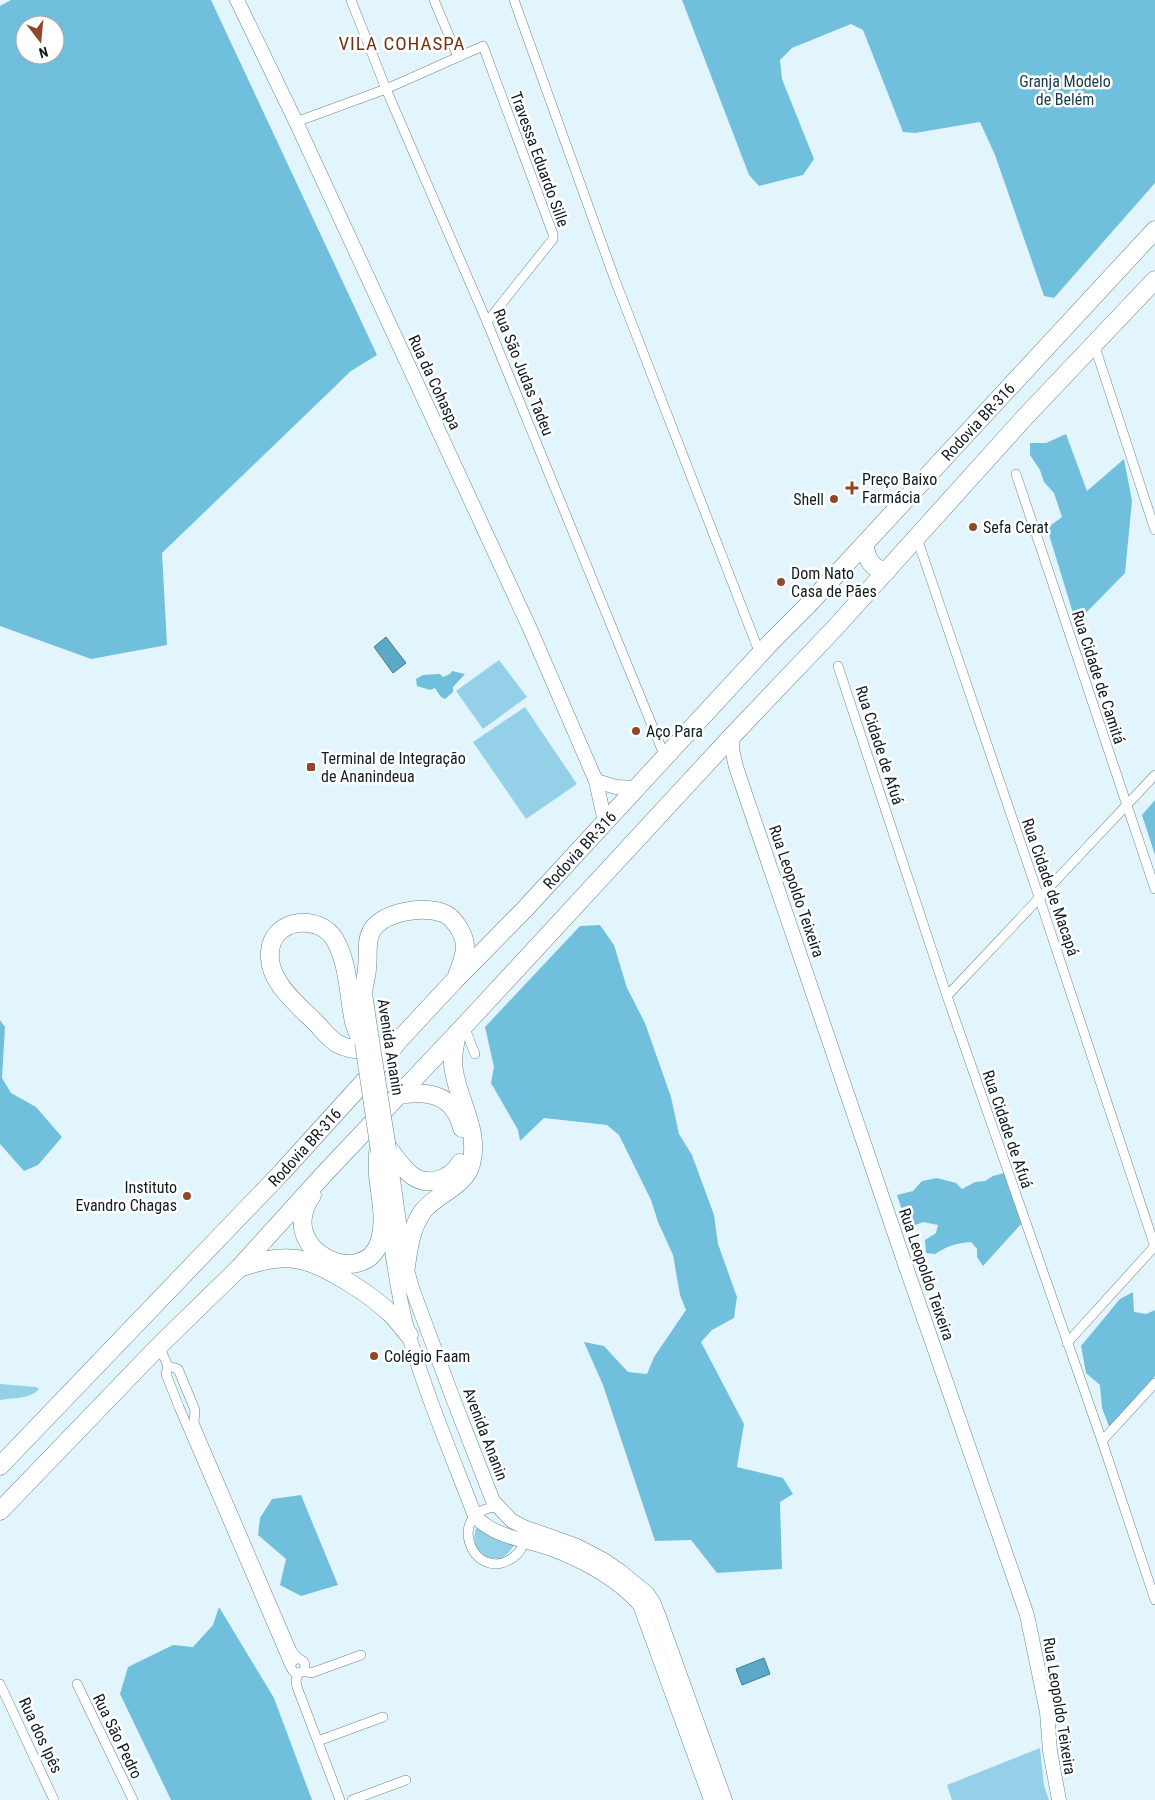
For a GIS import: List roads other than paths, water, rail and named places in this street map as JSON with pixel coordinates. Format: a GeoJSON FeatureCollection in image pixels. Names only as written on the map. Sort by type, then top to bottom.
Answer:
{"type":"FeatureCollection","features":[{"type":"Feature","properties":{"kind":"highway","name":"Rodovia BR-316"},"geometry":{"type":"LineString","coordinates":[[0,1466],[282,1172],[380,1065],[400,1039],[524,910],[1155,230]]}},
{"type":"Feature","properties":{"kind":"highway","name":"Rodovia BR-316"},"geometry":{"type":"LineString","coordinates":[[0,1511],[159,1346],[239,1268],[326,1172],[873,587],[1025,417],[1155,280]]}},
{"type":"Feature","properties":{"kind":"highway"},"geometry":{"type":"LineString","coordinates":[[864,544],[867,558],[872,564],[879,569],[887,571]]}},
{"type":"Feature","properties":{"kind":"highway"},"geometry":{"type":"LineString","coordinates":[[845,565],[862,569],[871,579],[873,587]]}},
{"type":"Feature","properties":{"kind":"highway"},"geometry":{"type":"LineString","coordinates":[[364,986],[368,967],[368,940],[372,930],[385,919],[418,910],[431,910],[445,914],[453,921],[462,934],[465,946],[462,962],[455,980]]}},
{"type":"Feature","properties":{"kind":"highway"},"geometry":{"type":"LineString","coordinates":[[367,1042],[354,1024],[345,965],[330,933],[320,925],[310,922],[285,927],[276,936],[270,947],[272,968],[288,995],[336,1043],[351,1050],[368,1050],[400,1039]]}},
{"type":"Feature","properties":{"kind":"highway"},"geometry":{"type":"LineString","coordinates":[[406,1266],[414,1226],[423,1211],[438,1196],[464,1177],[471,1166],[474,1139],[452,1062],[460,1030]]}},
{"type":"Feature","properties":{"kind":"highway"},"geometry":{"type":"LineString","coordinates":[[326,1172],[308,1201],[302,1218],[302,1226],[306,1238],[311,1248],[327,1258],[345,1264],[361,1262],[370,1256],[380,1241],[382,1208],[378,1174],[384,1151],[412,1177],[428,1182],[444,1178],[453,1173],[462,1159],[464,1142],[462,1130],[457,1114],[450,1105],[430,1094],[418,1092],[398,1095]]}},
{"type":"Feature","properties":{"kind":"highway"},"geometry":{"type":"LineString","coordinates":[[239,1268],[258,1262],[282,1259],[296,1259],[314,1264],[369,1296],[392,1315],[409,1336]]}},
{"type":"Feature","properties":{"kind":"main road","name":"Rua da Cohaspa"},"geometry":{"type":"LineString","coordinates":[[237,0],[296,122],[531,632],[596,781],[605,822]]}},
{"type":"Feature","properties":{"kind":"main road","name":"Rua Leopoldo Teixeira"},"geometry":{"type":"LineString","coordinates":[[733,735],[732,749],[736,767],[1027,1615],[1047,1712],[1050,1751],[1058,1800]]}},
{"type":"Feature","properties":{"kind":"main road"},"geometry":{"type":"LineString","coordinates":[[713,758],[727,760],[736,767]]}},
{"type":"Feature","properties":{"kind":"main road"},"geometry":{"type":"LineString","coordinates":[[596,781],[616,787],[637,788]]}},
{"type":"Feature","properties":{"kind":"main road","name":"Avenida Ananin"},"geometry":{"type":"LineString","coordinates":[[364,986],[367,1042],[384,1151],[406,1266],[412,1288],[490,1494],[498,1507],[524,1534],[603,1575],[624,1589],[640,1605],[711,1800]]}},
{"type":"Feature","properties":{"kind":"main road","name":"Avenida Ananin"},"geometry":{"type":"LineString","coordinates":[[384,1151],[397,1282],[409,1336],[475,1516],[481,1523],[489,1527],[575,1545],[604,1560],[648,1593],[658,1614],[725,1800]]}},
{"type":"Feature","properties":{"kind":"street","name":"Rua São Judas Tadeu"},"geometry":{"type":"LineString","coordinates":[[351,0],[386,88],[487,322],[666,757]]}},
{"type":"Feature","properties":{"kind":"street"},"geometry":{"type":"LineString","coordinates":[[296,122],[386,88],[458,57],[434,0]]}},
{"type":"Feature","properties":{"kind":"street"},"geometry":{"type":"LineString","coordinates":[[514,0],[615,280],[760,654]]}},
{"type":"Feature","properties":{"kind":"street","name":"Travessa Eduardo Sille"},"geometry":{"type":"LineString","coordinates":[[458,57],[483,46],[553,234],[553,239],[487,322]]}},
{"type":"Feature","properties":{"kind":"street"},"geometry":{"type":"LineString","coordinates":[[1094,344],[1155,530]]}},
{"type":"Feature","properties":{"kind":"street","name":"Rua Cidade de Camitá"},"geometry":{"type":"LineString","coordinates":[[1016,474],[1155,889]]}},
{"type":"Feature","properties":{"kind":"street","name":"Rua Cidade de Macapá"},"geometry":{"type":"LineString","coordinates":[[916,538],[1039,897],[1155,1246]]}},
{"type":"Feature","properties":{"kind":"street","name":"Rua Cidade de Afuá"},"geometry":{"type":"LineString","coordinates":[[838,666],[947,996],[1102,1441],[1155,1600]]}},
{"type":"Feature","properties":{"kind":"street"},"geometry":{"type":"LineString","coordinates":[[947,996],[1155,775]]}},
{"type":"Feature","properties":{"kind":"street"},"geometry":{"type":"LineString","coordinates":[[460,1030],[475,1054]]}},
{"type":"Feature","properties":{"kind":"street"},"geometry":{"type":"LineString","coordinates":[[1067,1343],[1155,1246]]}},
{"type":"Feature","properties":{"kind":"street"},"geometry":{"type":"LineString","coordinates":[[159,1346],[168,1366],[166,1374],[172,1389],[190,1424],[292,1651],[305,1663],[296,1681],[297,1686],[340,1800]]}},
{"type":"Feature","properties":{"kind":"street"},"geometry":{"type":"LineString","coordinates":[[168,1366],[178,1369],[185,1384],[195,1410],[190,1424],[292,1671],[311,1672],[361,1655]]}},
{"type":"Feature","properties":{"kind":"street"},"geometry":{"type":"LineString","coordinates":[[172,1389],[185,1384]]}},
{"type":"Feature","properties":{"kind":"street"},"geometry":{"type":"LineString","coordinates":[[1102,1441],[1155,1384]]}},
{"type":"Feature","properties":{"kind":"street"},"geometry":{"type":"LineString","coordinates":[[498,1507],[482,1510],[475,1516],[468,1530],[468,1538],[474,1553],[486,1562],[494,1564],[507,1561],[521,1549],[524,1534]]}},
{"type":"Feature","properties":{"kind":"street"},"geometry":{"type":"LineString","coordinates":[[290,1666],[292,1660],[298,1658]]}},
{"type":"Feature","properties":{"kind":"street","name":"Rua dos Ipês"},"geometry":{"type":"LineString","coordinates":[[0,1684],[54,1800]]}},
{"type":"Feature","properties":{"kind":"street","name":"Rua São Pedro"},"geometry":{"type":"LineString","coordinates":[[77,1684],[133,1800]]}},
{"type":"Feature","properties":{"kind":"street"},"geometry":{"type":"LineString","coordinates":[[318,1741],[383,1717]]}},
{"type":"Feature","properties":{"kind":"street"},"geometry":{"type":"LineString","coordinates":[[352,1800],[406,1780]]}},
{"type":"Feature","properties":{"kind":"place","name":"Preço Baixo Farmácia"},"geometry":{"type":"Point","coordinates":[852,488]}},
{"type":"Feature","properties":{"kind":"place","name":"Shell"},"geometry":{"type":"Point","coordinates":[834,499]}},
{"type":"Feature","properties":{"kind":"place","name":"Sefa Cerat"},"geometry":{"type":"Point","coordinates":[973,527]}},
{"type":"Feature","properties":{"kind":"place","name":"Dom Nato Casa de Pães"},"geometry":{"type":"Point","coordinates":[781,582]}},
{"type":"Feature","properties":{"kind":"place","name":"Aço Para"},"geometry":{"type":"Point","coordinates":[636,731]}},
{"type":"Feature","properties":{"kind":"place","name":"Terminal de Integração de Ananindeua"},"geometry":{"type":"Point","coordinates":[311,767]}},
{"type":"Feature","properties":{"kind":"place","name":"Instituto Evandro Chagas"},"geometry":{"type":"Point","coordinates":[187,1196]}},
{"type":"Feature","properties":{"kind":"place","name":"Colégio Faam"},"geometry":{"type":"Point","coordinates":[374,1356]}},
{"type":"Feature","properties":{"kind":"district","name":"VILA COHASPA"},"geometry":{"type":"Point","coordinates":[402,43]}},
{"type":"Feature","properties":{"kind":"park label","name":"Granja Modelo de Belém"},"geometry":{"type":"Point","coordinates":[1065,90]}}]}
